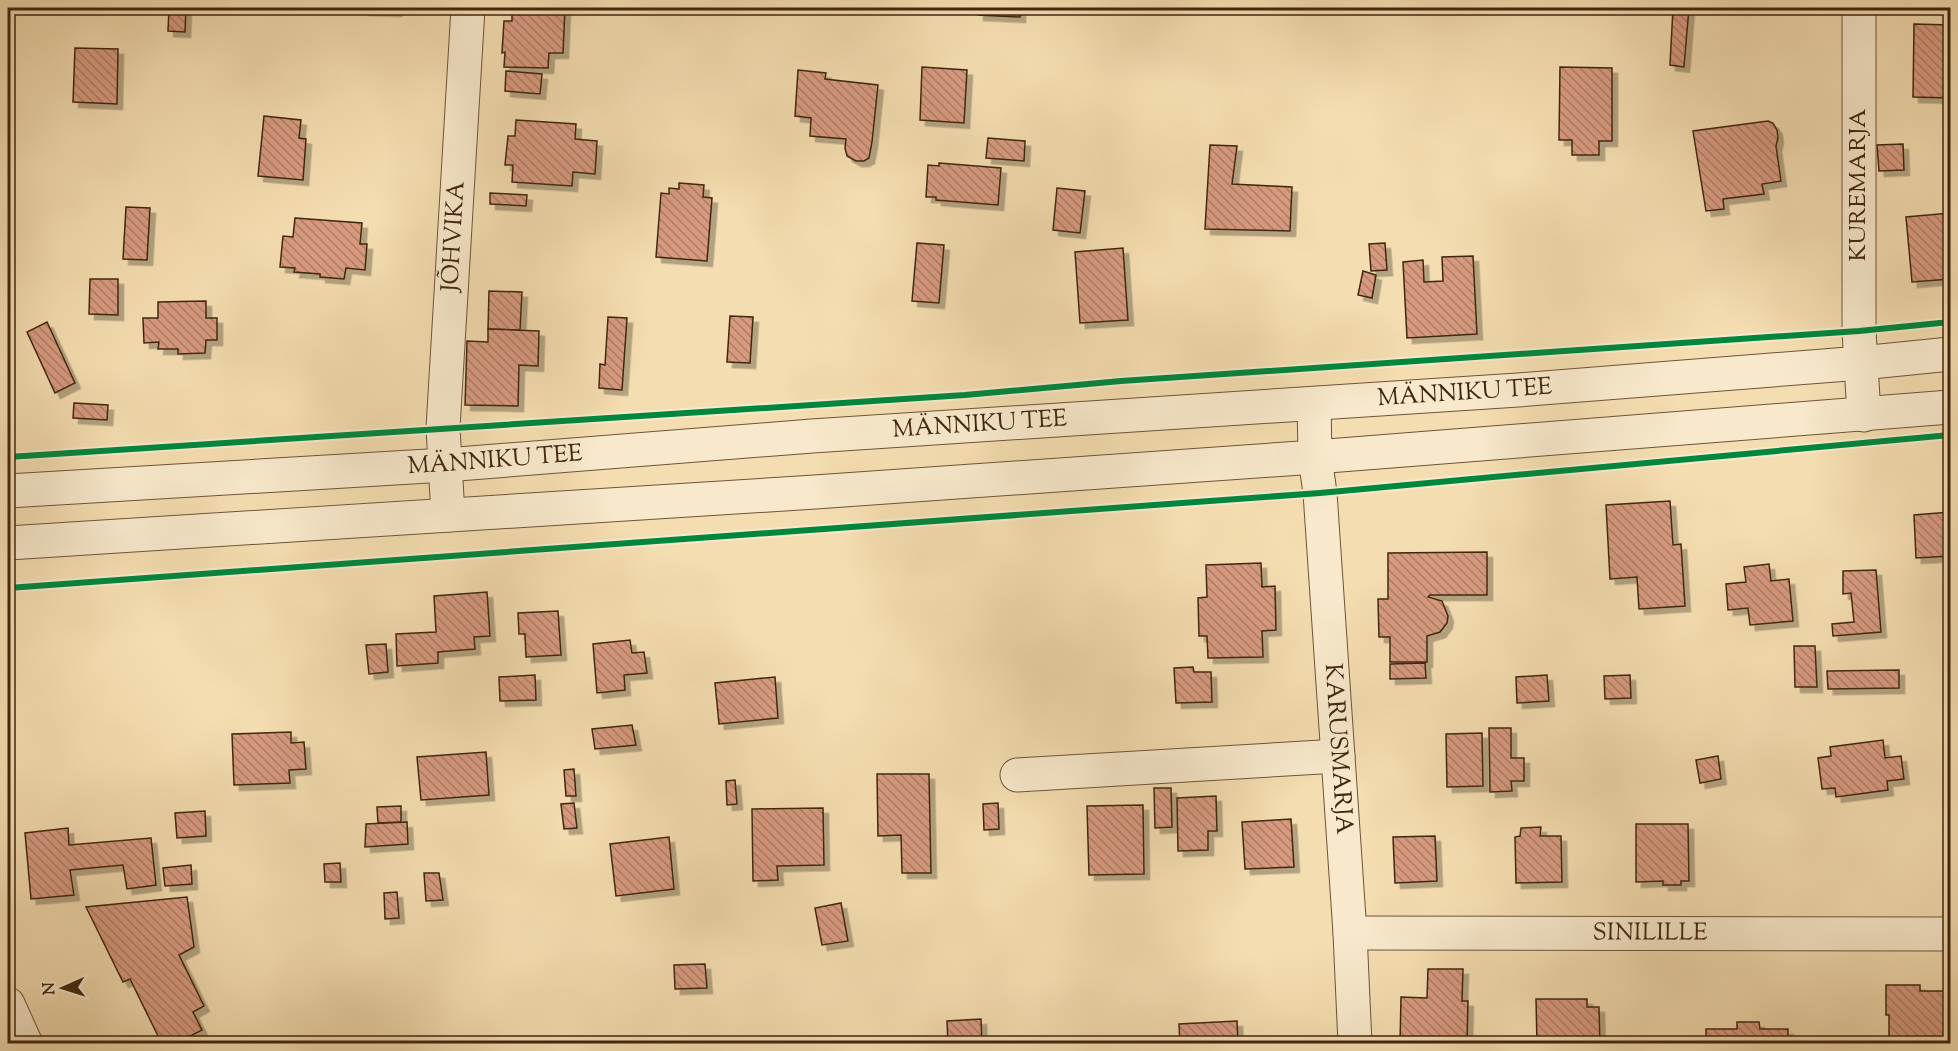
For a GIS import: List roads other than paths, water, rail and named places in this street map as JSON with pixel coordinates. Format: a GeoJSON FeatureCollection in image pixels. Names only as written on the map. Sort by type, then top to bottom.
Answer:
{"type":"FeatureCollection","features":[{"type":"Feature","properties":{"kind":"street","name":"JÕHVIKA"},"geometry":{"type":"LineString","coordinates":[[447,515],[443,428],[468,8]]}},
{"type":"Feature","properties":{"kind":"street","name":"KUREMARJA"},"geometry":{"type":"LineString","coordinates":[[1859,8],[1861,363],[1864,415]]}},
{"type":"Feature","properties":{"kind":"street","name":"MÄNNIKU TEE"},"geometry":{"type":"LineString","coordinates":[[8,491],[445,465],[812,436],[1314,404],[1861,363],[1950,354]]}},
{"type":"Feature","properties":{"kind":"street","name":"KARUSMARJA"},"geometry":{"type":"LineString","coordinates":[[1314,404],[1315,457],[1320,493],[1338,756],[1355,1044]]}},
{"type":"Feature","properties":{"kind":"street"},"geometry":{"type":"LineString","coordinates":[[8,543],[1315,457],[1950,407]]}},
{"type":"Feature","properties":{"kind":"street"},"geometry":{"type":"LineString","coordinates":[[1017,775],[1338,756]]}},
{"type":"Feature","properties":{"kind":"street","name":"SINILILLE"},"geometry":{"type":"LineString","coordinates":[[1350,933],[1950,934]]}},
{"type":"Feature","properties":{"kind":"street"},"geometry":{"type":"LineString","coordinates":[[8,1004],[26,1044]]}}]}
